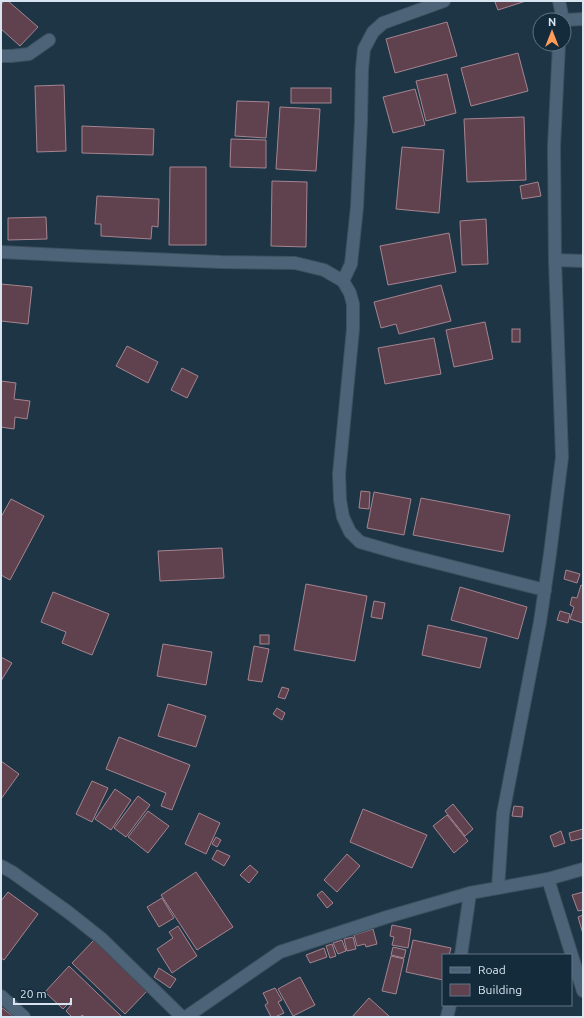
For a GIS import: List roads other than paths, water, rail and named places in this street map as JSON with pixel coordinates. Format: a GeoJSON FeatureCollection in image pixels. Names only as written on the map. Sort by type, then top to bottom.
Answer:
{"type":"FeatureCollection","features":[{"type":"Feature","properties":{"kind":"street"},"geometry":{"type":"LineString","coordinates":[[343,281],[351,264],[355,223],[364,49],[373,32],[383,23],[444,1]]}},
{"type":"Feature","properties":{"kind":"street"},"geometry":{"type":"LineString","coordinates":[[559,1],[561,12]]}},
{"type":"Feature","properties":{"kind":"street"},"geometry":{"type":"LineString","coordinates":[[572,20],[583,19]]}},
{"type":"Feature","properties":{"kind":"street"},"geometry":{"type":"LineString","coordinates":[[1,56],[29,54],[48,40]]}},
{"type":"Feature","properties":{"kind":"street"},"geometry":{"type":"LineString","coordinates":[[498,888],[503,814],[545,590],[562,457],[555,260],[554,147],[558,52]]}},
{"type":"Feature","properties":{"kind":"street"},"geometry":{"type":"LineString","coordinates":[[1,252],[221,262],[295,263],[324,270],[343,281],[350,293],[353,304],[353,329],[339,474],[340,500],[343,517],[350,532],[360,542],[545,590]]}},
{"type":"Feature","properties":{"kind":"street"},"geometry":{"type":"LineString","coordinates":[[555,260],[583,261]]}},
{"type":"Feature","properties":{"kind":"street"},"geometry":{"type":"LineString","coordinates":[[1,866],[12,872],[62,908],[102,939],[182,1017]]}},
{"type":"Feature","properties":{"kind":"street"},"geometry":{"type":"LineString","coordinates":[[186,1017],[280,952],[387,917],[470,893],[548,879],[583,869]]}},
{"type":"Feature","properties":{"kind":"street"},"geometry":{"type":"LineString","coordinates":[[548,879],[571,954]]}},
{"type":"Feature","properties":{"kind":"street"},"geometry":{"type":"LineString","coordinates":[[461,954],[470,893]]}},
{"type":"Feature","properties":{"kind":"street"},"geometry":{"type":"LineString","coordinates":[[572,956],[583,991]]}},
{"type":"Feature","properties":{"kind":"street"},"geometry":{"type":"LineString","coordinates":[[1,996],[24,1017]]}},
{"type":"Feature","properties":{"kind":"street"},"geometry":{"type":"LineString","coordinates":[[447,1017],[450,1006]]}}]}
